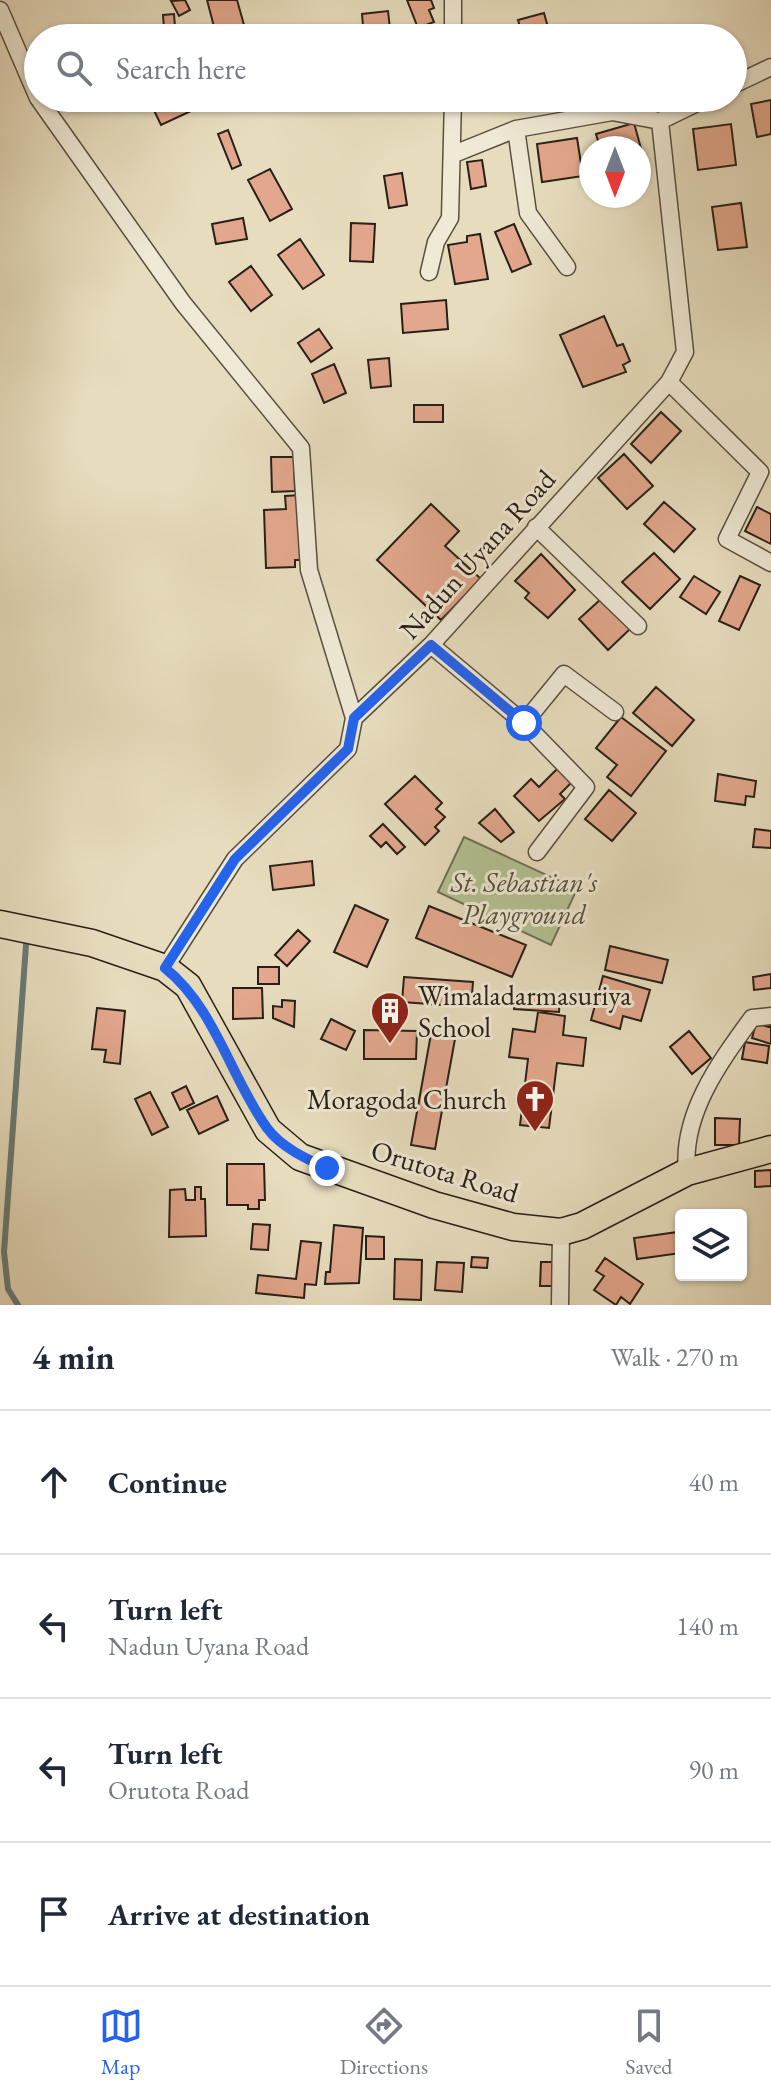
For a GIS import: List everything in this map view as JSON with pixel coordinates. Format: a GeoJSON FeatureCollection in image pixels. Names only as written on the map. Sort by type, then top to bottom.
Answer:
{"type":"FeatureCollection","features":[{"type":"Feature","properties":{"kind":"main road","name":"Orutota Road"},"geometry":{"type":"LineString","coordinates":[[0,924],[92,943],[165,968],[188,986],[268,1130],[300,1157],[434,1205],[513,1227],[561,1232],[582,1226],[687,1172],[771,1149]]}},
{"type":"Feature","properties":{"kind":"street"},"geometry":{"type":"LineString","coordinates":[[453,0],[453,24]]}},
{"type":"Feature","properties":{"kind":"street"},"geometry":{"type":"LineString","coordinates":[[0,10],[24,66]]}},
{"type":"Feature","properties":{"kind":"street"},"geometry":{"type":"LineString","coordinates":[[747,78],[771,67]]}},
{"type":"Feature","properties":{"kind":"street"},"geometry":{"type":"LineString","coordinates":[[48,112],[183,303],[301,448],[309,570],[354,718]]}},
{"type":"Feature","properties":{"kind":"street"},"geometry":{"type":"LineString","coordinates":[[429,272],[436,242],[450,218],[453,112]]}},
{"type":"Feature","properties":{"kind":"street"},"geometry":{"type":"LineString","coordinates":[[454,154],[516,129],[612,112],[660,121],[678,112]]}},
{"type":"Feature","properties":{"kind":"street","name":"Nadun Uyana Road"},"geometry":{"type":"LineString","coordinates":[[165,968],[235,859],[348,749],[354,718],[431,645],[669,382],[685,352],[660,121]]}},
{"type":"Feature","properties":{"kind":"street"},"geometry":{"type":"LineString","coordinates":[[516,129],[528,213],[567,267]]}},
{"type":"Feature","properties":{"kind":"street"},"geometry":{"type":"LineString","coordinates":[[669,382],[760,472],[727,539],[771,563]]}},
{"type":"Feature","properties":{"kind":"street"},"geometry":{"type":"LineString","coordinates":[[536,527],[638,626]]}},
{"type":"Feature","properties":{"kind":"street"},"geometry":{"type":"LineString","coordinates":[[431,645],[524,723],[586,787],[537,852]]}},
{"type":"Feature","properties":{"kind":"street"},"geometry":{"type":"LineString","coordinates":[[524,723],[564,674],[615,712]]}},
{"type":"Feature","properties":{"kind":"street"},"geometry":{"type":"LineString","coordinates":[[687,1172],[684,1144],[690,1119],[752,1018],[771,1016]]}},
{"type":"Feature","properties":{"kind":"street"},"geometry":{"type":"LineString","coordinates":[[560,1305],[561,1232]]}},
{"type":"Feature","properties":{"kind":"green space","name":"St. Sebastian's Playground"},"geometry":{"type":"Polygon","coordinates":[[[464,837],[577,889],[551,945],[438,892],[464,837]]]}},
{"type":"Feature","properties":{"kind":"building"},"geometry":{"type":"Polygon","coordinates":[[[185,0],[190,10],[179,16],[171,1],[185,0]]]}},
{"type":"Feature","properties":{"kind":"building"},"geometry":{"type":"Polygon","coordinates":[[[207,0],[237,0],[244,24],[213,24],[207,0]]]}},
{"type":"Feature","properties":{"kind":"building"},"geometry":{"type":"Polygon","coordinates":[[[407,0],[431,0],[434,8],[429,10],[434,22],[416,24],[407,0]]]}},
{"type":"Feature","properties":{"kind":"building"},"geometry":{"type":"Polygon","coordinates":[[[388,11],[389,24],[363,24],[362,14],[388,11]]]}},
{"type":"Feature","properties":{"kind":"building"},"geometry":{"type":"Polygon","coordinates":[[[544,13],[547,24],[519,24],[518,20],[544,13]]]}},
{"type":"Feature","properties":{"kind":"building"},"geometry":{"type":"Polygon","coordinates":[[[174,14],[175,24],[164,24],[163,15],[174,14]]]}},
{"type":"Feature","properties":{"kind":"building"},"geometry":{"type":"Polygon","coordinates":[[[771,100],[771,134],[757,137],[751,104],[771,100]]]}},
{"type":"Feature","properties":{"kind":"building"},"geometry":{"type":"Polygon","coordinates":[[[155,112],[189,112],[161,125],[155,112]]]}},
{"type":"Feature","properties":{"kind":"building"},"geometry":{"type":"Polygon","coordinates":[[[634,123],[638,136],[597,136],[634,123]]]}},
{"type":"Feature","properties":{"kind":"building"},"geometry":{"type":"Polygon","coordinates":[[[731,124],[736,165],[698,170],[693,129],[731,124]]]}},
{"type":"Feature","properties":{"kind":"building"},"geometry":{"type":"Polygon","coordinates":[[[228,130],[241,165],[232,169],[218,134],[228,130]]]}},
{"type":"Feature","properties":{"kind":"building"},"geometry":{"type":"Polygon","coordinates":[[[577,138],[579,177],[542,182],[537,144],[577,138]]]}},
{"type":"Feature","properties":{"kind":"building"},"geometry":{"type":"Polygon","coordinates":[[[482,160],[486,186],[471,189],[467,162],[482,160]]]}},
{"type":"Feature","properties":{"kind":"building"},"geometry":{"type":"Polygon","coordinates":[[[270,169],[292,209],[270,221],[248,180],[270,169]]]}},
{"type":"Feature","properties":{"kind":"building"},"geometry":{"type":"Polygon","coordinates":[[[402,173],[407,205],[389,208],[384,176],[402,173]]]}},
{"type":"Feature","properties":{"kind":"building"},"geometry":{"type":"Polygon","coordinates":[[[741,203],[747,247],[718,250],[712,207],[741,203]]]}},
{"type":"Feature","properties":{"kind":"building"},"geometry":{"type":"Polygon","coordinates":[[[243,218],[247,239],[216,244],[212,224],[243,218]]]}},
{"type":"Feature","properties":{"kind":"building"},"geometry":{"type":"Polygon","coordinates":[[[351,223],[375,224],[373,262],[350,261],[351,223]]]}},
{"type":"Feature","properties":{"kind":"building"},"geometry":{"type":"Polygon","coordinates":[[[514,224],[531,264],[512,272],[495,232],[514,224]]]}},
{"type":"Feature","properties":{"kind":"building"},"geometry":{"type":"Polygon","coordinates":[[[480,234],[488,279],[455,284],[448,245],[467,242],[467,236],[480,234]]]}},
{"type":"Feature","properties":{"kind":"building"},"geometry":{"type":"Polygon","coordinates":[[[300,239],[324,275],[303,289],[278,255],[300,239]]]}},
{"type":"Feature","properties":{"kind":"building"},"geometry":{"type":"Polygon","coordinates":[[[251,266],[272,295],[251,311],[229,282],[251,266]]]}},
{"type":"Feature","properties":{"kind":"building"},"geometry":{"type":"Polygon","coordinates":[[[446,300],[448,329],[403,333],[401,304],[446,300]]]}},
{"type":"Feature","properties":{"kind":"building"},"geometry":{"type":"Polygon","coordinates":[[[604,316],[617,346],[623,344],[630,361],[623,365],[626,372],[583,387],[560,335],[604,316]]]}},
{"type":"Feature","properties":{"kind":"building"},"geometry":{"type":"Polygon","coordinates":[[[319,329],[332,348],[311,362],[298,343],[319,329]]]}},
{"type":"Feature","properties":{"kind":"building"},"geometry":{"type":"Polygon","coordinates":[[[389,358],[391,386],[371,388],[368,360],[389,358]]]}},
{"type":"Feature","properties":{"kind":"building"},"geometry":{"type":"Polygon","coordinates":[[[334,364],[346,393],[324,403],[312,374],[334,364]]]}},
{"type":"Feature","properties":{"kind":"building"},"geometry":{"type":"Polygon","coordinates":[[[414,405],[443,405],[443,422],[414,422],[414,405]]]}},
{"type":"Feature","properties":{"kind":"building"},"geometry":{"type":"Polygon","coordinates":[[[661,412],[681,431],[651,463],[631,444],[661,412]]]}},
{"type":"Feature","properties":{"kind":"building"},"geometry":{"type":"Polygon","coordinates":[[[624,454],[653,486],[627,509],[598,478],[624,454]]]}},
{"type":"Feature","properties":{"kind":"building"},"geometry":{"type":"Polygon","coordinates":[[[271,457],[294,457],[295,491],[272,492],[271,457]]]}},
{"type":"Feature","properties":{"kind":"building"},"geometry":{"type":"Polygon","coordinates":[[[301,495],[301,560],[295,560],[295,567],[266,568],[264,510],[286,509],[285,496],[301,495]]]}},
{"type":"Feature","properties":{"kind":"building"},"geometry":{"type":"Polygon","coordinates":[[[664,502],[695,529],[674,552],[644,524],[664,502]]]}},
{"type":"Feature","properties":{"kind":"building"},"geometry":{"type":"Polygon","coordinates":[[[431,504],[459,531],[445,546],[481,579],[441,620],[377,560],[431,504]]]}},
{"type":"Feature","properties":{"kind":"building"},"geometry":{"type":"Polygon","coordinates":[[[757,507],[771,514],[771,544],[745,531],[757,507]]]}},
{"type":"Feature","properties":{"kind":"building"},"geometry":{"type":"Polygon","coordinates":[[[654,553],[680,579],[650,609],[622,582],[654,553]]]}},
{"type":"Feature","properties":{"kind":"building"},"geometry":{"type":"Polygon","coordinates":[[[541,554],[575,590],[548,618],[525,598],[529,593],[515,581],[541,554]]]}},
{"type":"Feature","properties":{"kind":"building"},"geometry":{"type":"Polygon","coordinates":[[[694,576],[720,592],[706,614],[680,597],[694,576]]]}},
{"type":"Feature","properties":{"kind":"building"},"geometry":{"type":"Polygon","coordinates":[[[740,576],[760,585],[739,630],[719,621],[740,576]]]}},
{"type":"Feature","properties":{"kind":"building"},"geometry":{"type":"Polygon","coordinates":[[[601,599],[630,629],[608,650],[579,619],[601,599]]]}},
{"type":"Feature","properties":{"kind":"building"},"geometry":{"type":"Polygon","coordinates":[[[656,687],[694,720],[672,746],[633,713],[656,687]]]}},
{"type":"Feature","properties":{"kind":"building"},"geometry":{"type":"Polygon","coordinates":[[[621,717],[666,751],[631,796],[607,777],[617,765],[596,748],[621,717]]]}},
{"type":"Feature","properties":{"kind":"building"},"geometry":{"type":"Polygon","coordinates":[[[559,767],[573,781],[560,794],[565,799],[539,821],[514,796],[531,779],[539,787],[559,767]]]}},
{"type":"Feature","properties":{"kind":"building"},"geometry":{"type":"Polygon","coordinates":[[[718,774],[756,781],[754,797],[746,796],[745,805],[715,801],[718,774]]]}},
{"type":"Feature","properties":{"kind":"building"},"geometry":{"type":"Polygon","coordinates":[[[415,776],[442,803],[436,809],[445,817],[435,827],[439,831],[425,845],[385,804],[415,776]]]}},
{"type":"Feature","properties":{"kind":"building"},"geometry":{"type":"Polygon","coordinates":[[[609,790],[636,813],[612,841],[585,819],[609,790]]]}},
{"type":"Feature","properties":{"kind":"building"},"geometry":{"type":"Polygon","coordinates":[[[495,809],[514,832],[501,842],[479,823],[495,809]]]}},
{"type":"Feature","properties":{"kind":"building"},"geometry":{"type":"Polygon","coordinates":[[[383,824],[405,847],[397,854],[386,842],[381,847],[370,836],[383,824]]]}},
{"type":"Feature","properties":{"kind":"building"},"geometry":{"type":"Polygon","coordinates":[[[755,829],[771,831],[771,848],[753,847],[755,829]]]}},
{"type":"Feature","properties":{"kind":"building"},"geometry":{"type":"Polygon","coordinates":[[[312,861],[314,885],[273,890],[270,866],[312,861]]]}},
{"type":"Feature","properties":{"kind":"building"},"geometry":{"type":"Polygon","coordinates":[[[355,905],[388,920],[367,967],[334,952],[355,905]]]}},
{"type":"Feature","properties":{"kind":"building"},"geometry":{"type":"Polygon","coordinates":[[[429,906],[526,945],[512,977],[416,938],[429,906]]]}},
{"type":"Feature","properties":{"kind":"building"},"geometry":{"type":"Polygon","coordinates":[[[298,930],[310,941],[287,966],[275,955],[298,930]]]}},
{"type":"Feature","properties":{"kind":"building"},"geometry":{"type":"Polygon","coordinates":[[[610,946],[668,960],[662,983],[605,970],[610,946]]]}},
{"type":"Feature","properties":{"kind":"building"},"geometry":{"type":"Polygon","coordinates":[[[258,967],[279,967],[279,984],[258,984],[258,967]]]}},
{"type":"Feature","properties":{"kind":"building"},"geometry":{"type":"Polygon","coordinates":[[[771,974],[771,988],[754,990],[753,977],[771,974]]]}},
{"type":"Feature","properties":{"kind":"building"},"geometry":{"type":"Polygon","coordinates":[[[603,976],[650,990],[641,1021],[623,1016],[620,1029],[591,1020],[603,976]]]}},
{"type":"Feature","properties":{"kind":"building"},"geometry":{"type":"Polygon","coordinates":[[[404,977],[473,982],[471,1007],[402,1002],[404,977]]]}},
{"type":"Feature","properties":{"kind":"building"},"geometry":{"type":"Polygon","coordinates":[[[233,988],[262,988],[263,1018],[233,1019],[233,988]]]}},
{"type":"Feature","properties":{"kind":"building"},"geometry":{"type":"Polygon","coordinates":[[[514,995],[560,998],[559,1012],[514,1009],[514,995]]]}},
{"type":"Feature","properties":{"kind":"building"},"geometry":{"type":"Polygon","coordinates":[[[282,1000],[295,1001],[294,1027],[273,1018],[273,1006],[282,1007],[282,1000]]]}},
{"type":"Feature","properties":{"kind":"building"},"geometry":{"type":"Polygon","coordinates":[[[97,1008],[125,1011],[120,1064],[104,1062],[106,1050],[92,1049],[97,1008]]]}},
{"type":"Feature","properties":{"kind":"building"},"geometry":{"type":"Polygon","coordinates":[[[538,1012],[565,1016],[563,1035],[586,1038],[583,1066],[557,1063],[549,1128],[520,1125],[528,1059],[509,1057],[513,1029],[535,1032],[538,1012]]]}},
{"type":"Feature","properties":{"kind":"building"},"geometry":{"type":"Polygon","coordinates":[[[331,1019],[355,1031],[346,1050],[321,1039],[331,1019]]]}},
{"type":"Feature","properties":{"kind":"building"},"geometry":{"type":"Polygon","coordinates":[[[756,1023],[769,1027],[771,1024],[771,1044],[752,1038],[756,1023]]]}},
{"type":"Feature","properties":{"kind":"building","name":"Wimaladarmasuriya School"},"geometry":{"type":"Polygon","coordinates":[[[364,1030],[417,1031],[416,1059],[364,1059],[364,1030]]]}},
{"type":"Feature","properties":{"kind":"building"},"geometry":{"type":"Polygon","coordinates":[[[689,1031],[711,1058],[692,1074],[670,1047],[689,1031]]]}},
{"type":"Feature","properties":{"kind":"building"},"geometry":{"type":"Polygon","coordinates":[[[431,1034],[455,1039],[435,1149],[411,1145],[431,1034]]]}},
{"type":"Feature","properties":{"kind":"building"},"geometry":{"type":"Polygon","coordinates":[[[745,1042],[769,1046],[767,1063],[742,1059],[745,1042]]]}},
{"type":"Feature","properties":{"kind":"building"},"geometry":{"type":"Polygon","coordinates":[[[186,1086],[194,1103],[180,1110],[172,1093],[186,1086]]]}},
{"type":"Feature","properties":{"kind":"building"},"geometry":{"type":"Polygon","coordinates":[[[150,1092],[168,1127],[152,1135],[135,1099],[150,1092]]]}},
{"type":"Feature","properties":{"kind":"building"},"geometry":{"type":"Polygon","coordinates":[[[217,1096],[228,1120],[199,1134],[187,1110],[217,1096]]]}},
{"type":"Feature","properties":{"kind":"building"},"geometry":{"type":"Polygon","coordinates":[[[715,1118],[740,1119],[739,1145],[715,1145],[715,1118]]]}},
{"type":"Feature","properties":{"kind":"building"},"geometry":{"type":"Polygon","coordinates":[[[227,1164],[264,1164],[265,1200],[259,1200],[259,1209],[248,1209],[248,1205],[227,1205],[227,1164]]]}},
{"type":"Feature","properties":{"kind":"building"},"geometry":{"type":"Polygon","coordinates":[[[771,1170],[771,1186],[755,1187],[755,1171],[771,1170]]]}},
{"type":"Feature","properties":{"kind":"building"},"geometry":{"type":"Polygon","coordinates":[[[195,1187],[201,1187],[201,1199],[205,1199],[206,1236],[169,1237],[170,1190],[185,1189],[186,1200],[195,1200],[195,1187]]]}},
{"type":"Feature","properties":{"kind":"building"},"geometry":{"type":"Polygon","coordinates":[[[253,1224],[270,1225],[268,1250],[251,1249],[253,1224]]]}},
{"type":"Feature","properties":{"kind":"building"},"geometry":{"type":"Polygon","coordinates":[[[334,1225],[363,1228],[359,1283],[325,1284],[326,1272],[330,1272],[334,1225]]]}},
{"type":"Feature","properties":{"kind":"building"},"geometry":{"type":"Polygon","coordinates":[[[675,1232],[675,1254],[637,1259],[634,1238],[675,1232]]]}},
{"type":"Feature","properties":{"kind":"building"},"geometry":{"type":"Polygon","coordinates":[[[366,1236],[384,1237],[384,1259],[366,1259],[366,1236]]]}},
{"type":"Feature","properties":{"kind":"building"},"geometry":{"type":"Polygon","coordinates":[[[301,1241],[321,1243],[316,1285],[305,1284],[304,1298],[256,1293],[258,1275],[296,1279],[301,1241]]]}},
{"type":"Feature","properties":{"kind":"building"},"geometry":{"type":"Polygon","coordinates":[[[472,1257],[488,1258],[487,1268],[471,1267],[472,1257]]]}},
{"type":"Feature","properties":{"kind":"building"},"geometry":{"type":"Polygon","coordinates":[[[605,1258],[643,1284],[630,1304],[621,1297],[616,1305],[594,1290],[604,1276],[596,1271],[605,1258]]]}},
{"type":"Feature","properties":{"kind":"building"},"geometry":{"type":"Polygon","coordinates":[[[395,1259],[422,1260],[421,1300],[394,1299],[395,1259]]]}},
{"type":"Feature","properties":{"kind":"building"},"geometry":{"type":"Polygon","coordinates":[[[437,1262],[464,1263],[462,1292],[435,1290],[437,1262]]]}},
{"type":"Feature","properties":{"kind":"building"},"geometry":{"type":"Polygon","coordinates":[[[541,1262],[553,1262],[552,1286],[540,1286],[541,1262]]]}},
{"type":"Feature","properties":{"kind":"waterway"},"geometry":{"type":"LineString","coordinates":[[18,1305],[8,1289],[4,1252],[26,945]]}},
{"type":"Feature","properties":{"kind":"place","name":"Wimaladarmasuriya School"},"geometry":{"type":"Point","coordinates":[390,1045]}},
{"type":"Feature","properties":{"kind":"place","name":"Moragoda Church"},"geometry":{"type":"Point","coordinates":[535,1133]}},
{"type":"Feature","properties":{"kind":"route"},"geometry":{"type":"LineString","coordinates":[[327,1168],[300,1157],[268,1130],[188,986],[165,968],[235,859],[348,749],[354,718],[431,645],[524,723]]}}]}
